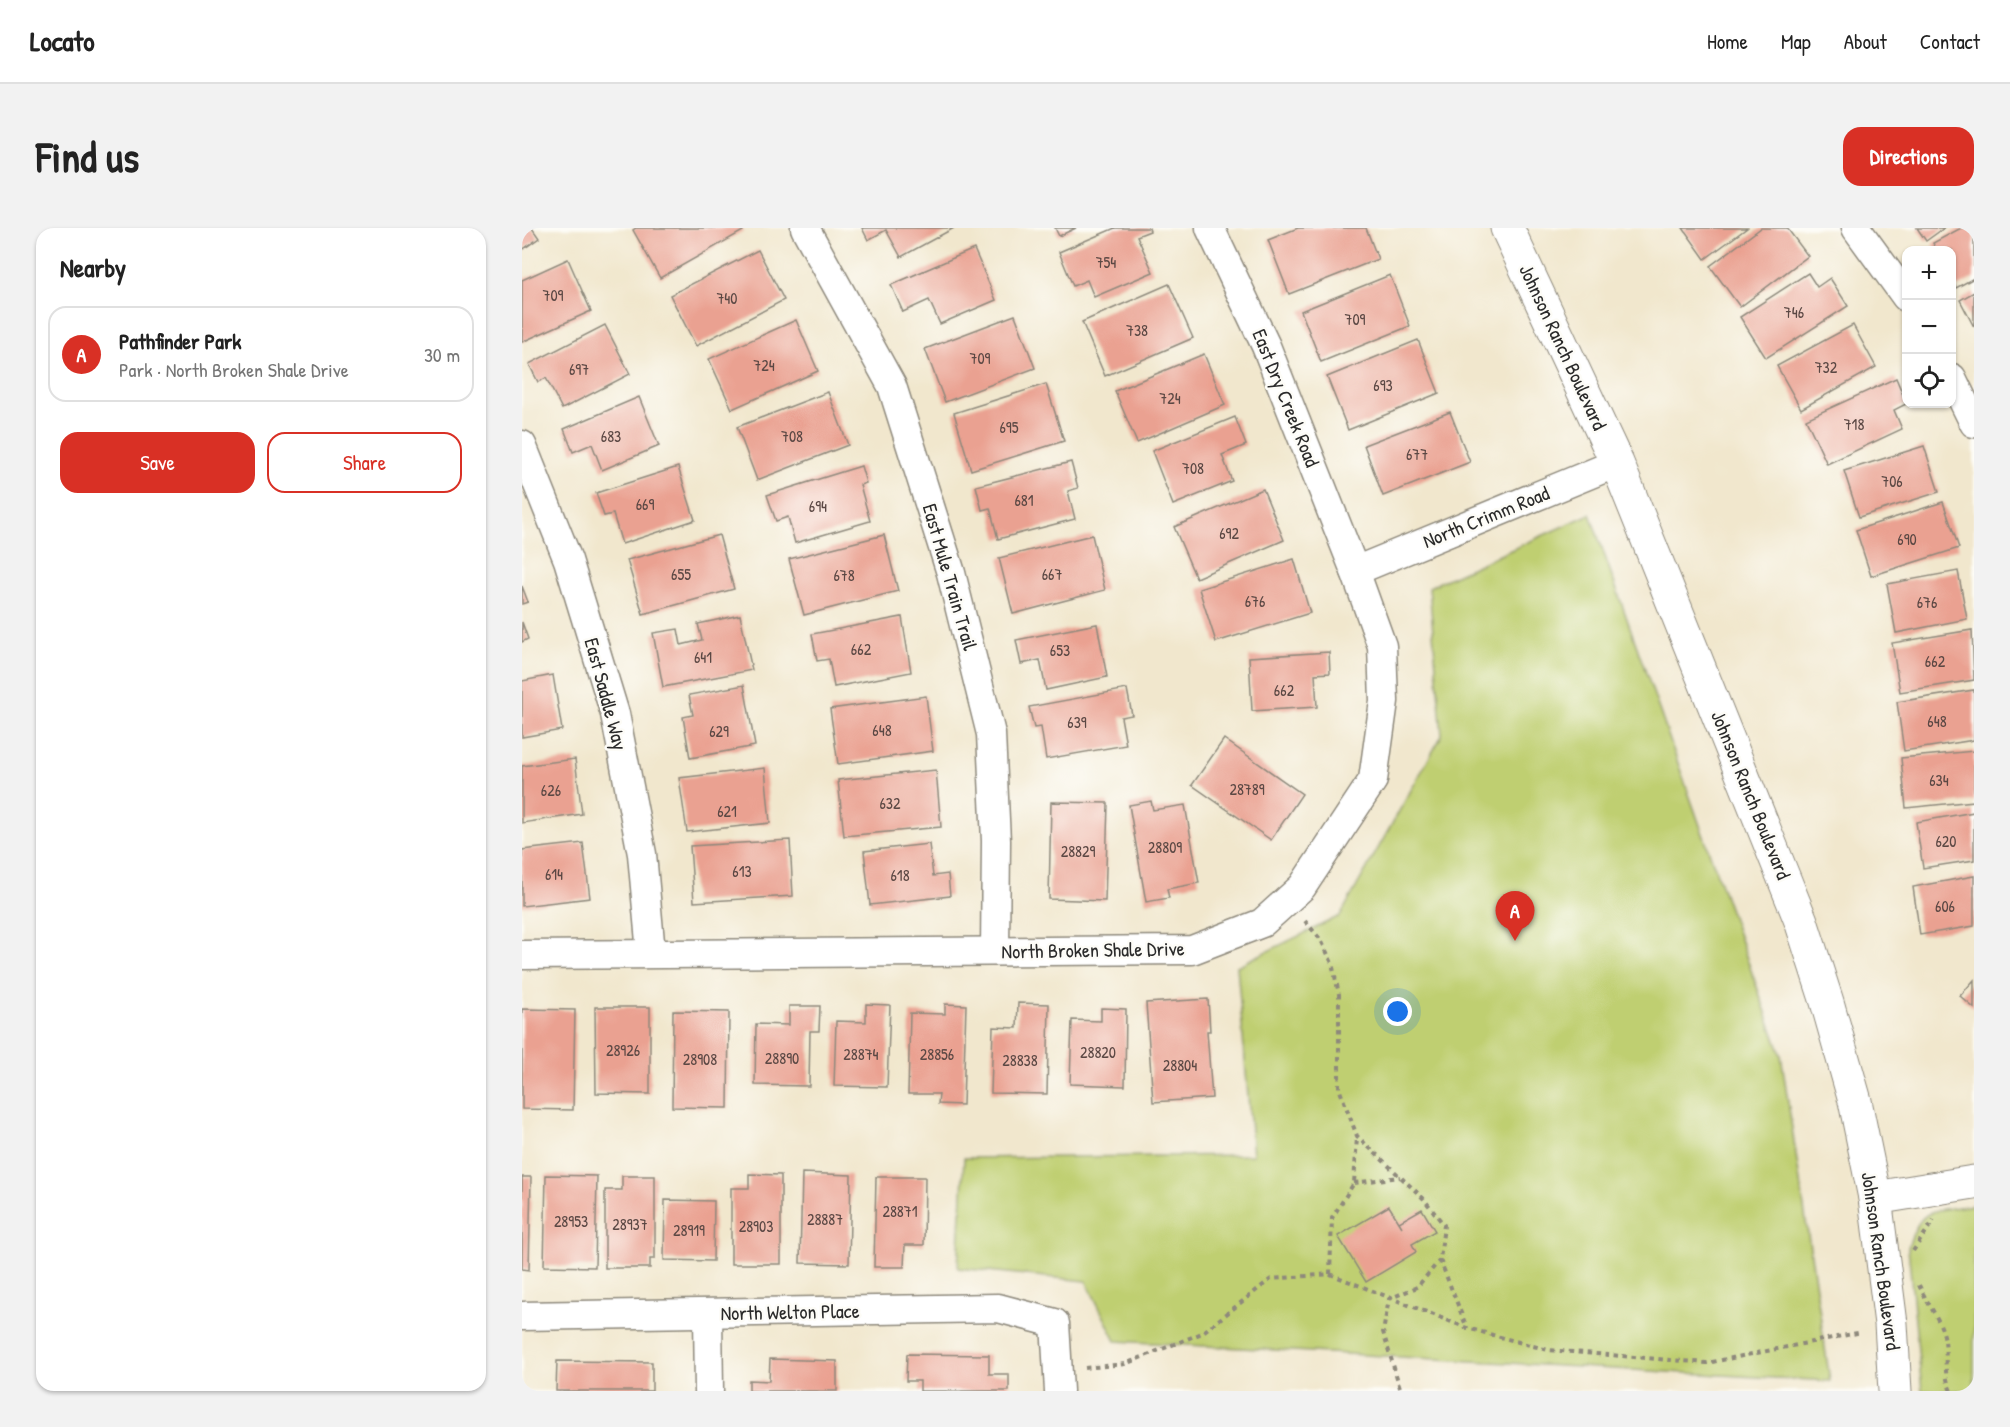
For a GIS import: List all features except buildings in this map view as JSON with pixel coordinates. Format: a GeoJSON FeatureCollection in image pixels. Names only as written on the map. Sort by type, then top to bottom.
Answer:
{"type":"FeatureCollection","features":[{"type":"Feature","properties":{"kind":"street","name":"East Mule Train Trail"},"geometry":{"type":"LineString","coordinates":[[805,228],[892,386],[951,573],[991,734],[996,841],[996,951]]}},
{"type":"Feature","properties":{"kind":"street","name":"East Dry Creek Road"},"geometry":{"type":"LineString","coordinates":[[1210,228],[1266,346],[1355,571]]}},
{"type":"Feature","properties":{"kind":"street","name":"Johnson Ranch Boulevard"},"geometry":{"type":"LineString","coordinates":[[1507,228],[1617,463],[1801,921],[1855,1101],[1875,1198],[1891,1324],[1895,1391]]}},
{"type":"Feature","properties":{"kind":"street"},"geometry":{"type":"LineString","coordinates":[[1856,228],[1902,291]]}},
{"type":"Feature","properties":{"kind":"street"},"geometry":{"type":"LineString","coordinates":[[1956,386],[1974,423]]}},
{"type":"Feature","properties":{"kind":"street","name":"East Saddle Way"},"geometry":{"type":"LineString","coordinates":[[522,445],[568,560],[615,714],[642,854],[651,954]]}},
{"type":"Feature","properties":{"kind":"street","name":"North Crimm Road"},"geometry":{"type":"LineString","coordinates":[[1355,571],[1617,463]]}},
{"type":"Feature","properties":{"kind":"street","name":"North Broken Shale Drive"},"geometry":{"type":"LineString","coordinates":[[522,955],[1192,950],[1262,923],[1302,887],[1373,780],[1384,701],[1382,645],[1355,571]]}},
{"type":"Feature","properties":{"kind":"street"},"geometry":{"type":"LineString","coordinates":[[1875,1198],[1974,1182]]}},
{"type":"Feature","properties":{"kind":"street","name":"North Welton Place"},"geometry":{"type":"LineString","coordinates":[[522,1316],[998,1308],[1055,1323],[1058,1379]]}},
{"type":"Feature","properties":{"kind":"street"},"geometry":{"type":"LineString","coordinates":[[708,1314],[709,1391]]}},
{"type":"Feature","properties":{"kind":"path"},"geometry":{"type":"LineString","coordinates":[[1285,902],[1322,940],[1332,963],[1339,994],[1339,1088],[1357,1136],[1354,1183],[1332,1218],[1330,1275]]}},
{"type":"Feature","properties":{"kind":"path"},"geometry":{"type":"LineString","coordinates":[[1357,1136],[1423,1198],[1444,1225],[1440,1260],[1467,1328]]}},
{"type":"Feature","properties":{"kind":"path"},"geometry":{"type":"LineString","coordinates":[[1354,1183],[1400,1177]]}},
{"type":"Feature","properties":{"kind":"path"},"geometry":{"type":"LineString","coordinates":[[1914,1262],[1913,1251],[1935,1218]]}},
{"type":"Feature","properties":{"kind":"path"},"geometry":{"type":"LineString","coordinates":[[1389,1299],[1417,1287],[1440,1260]]}},
{"type":"Feature","properties":{"kind":"path"},"geometry":{"type":"LineString","coordinates":[[1058,1379],[1084,1368],[1125,1364],[1202,1333],[1271,1280],[1330,1275],[1467,1328],[1548,1350],[1707,1363],[1853,1334],[1891,1324]]}},
{"type":"Feature","properties":{"kind":"path"},"geometry":{"type":"LineString","coordinates":[[1919,1282],[1937,1316],[1945,1340],[1945,1370],[1951,1391]]}},
{"type":"Feature","properties":{"kind":"path"},"geometry":{"type":"LineString","coordinates":[[1389,1299],[1383,1332],[1401,1391]]}},
{"type":"Feature","properties":{"kind":"green space"},"geometry":{"type":"Polygon","coordinates":[[[1590,514],[1781,1055],[1830,1381],[1116,1341],[1086,1281],[958,1268],[964,1158],[1253,1155],[1237,966],[1340,916],[1442,735],[1429,587],[1590,514]]]}},
{"type":"Feature","properties":{"kind":"green space"},"geometry":{"type":"Polygon","coordinates":[[[1974,1205],[1974,1391],[1922,1391],[1908,1248],[1918,1224],[1924,1217],[1939,1210],[1974,1205]]]}},
{"type":"Feature","properties":{"kind":"place","name":"Pathfinder Park"},"geometry":{"type":"Point","coordinates":[1515,941]}}]}
